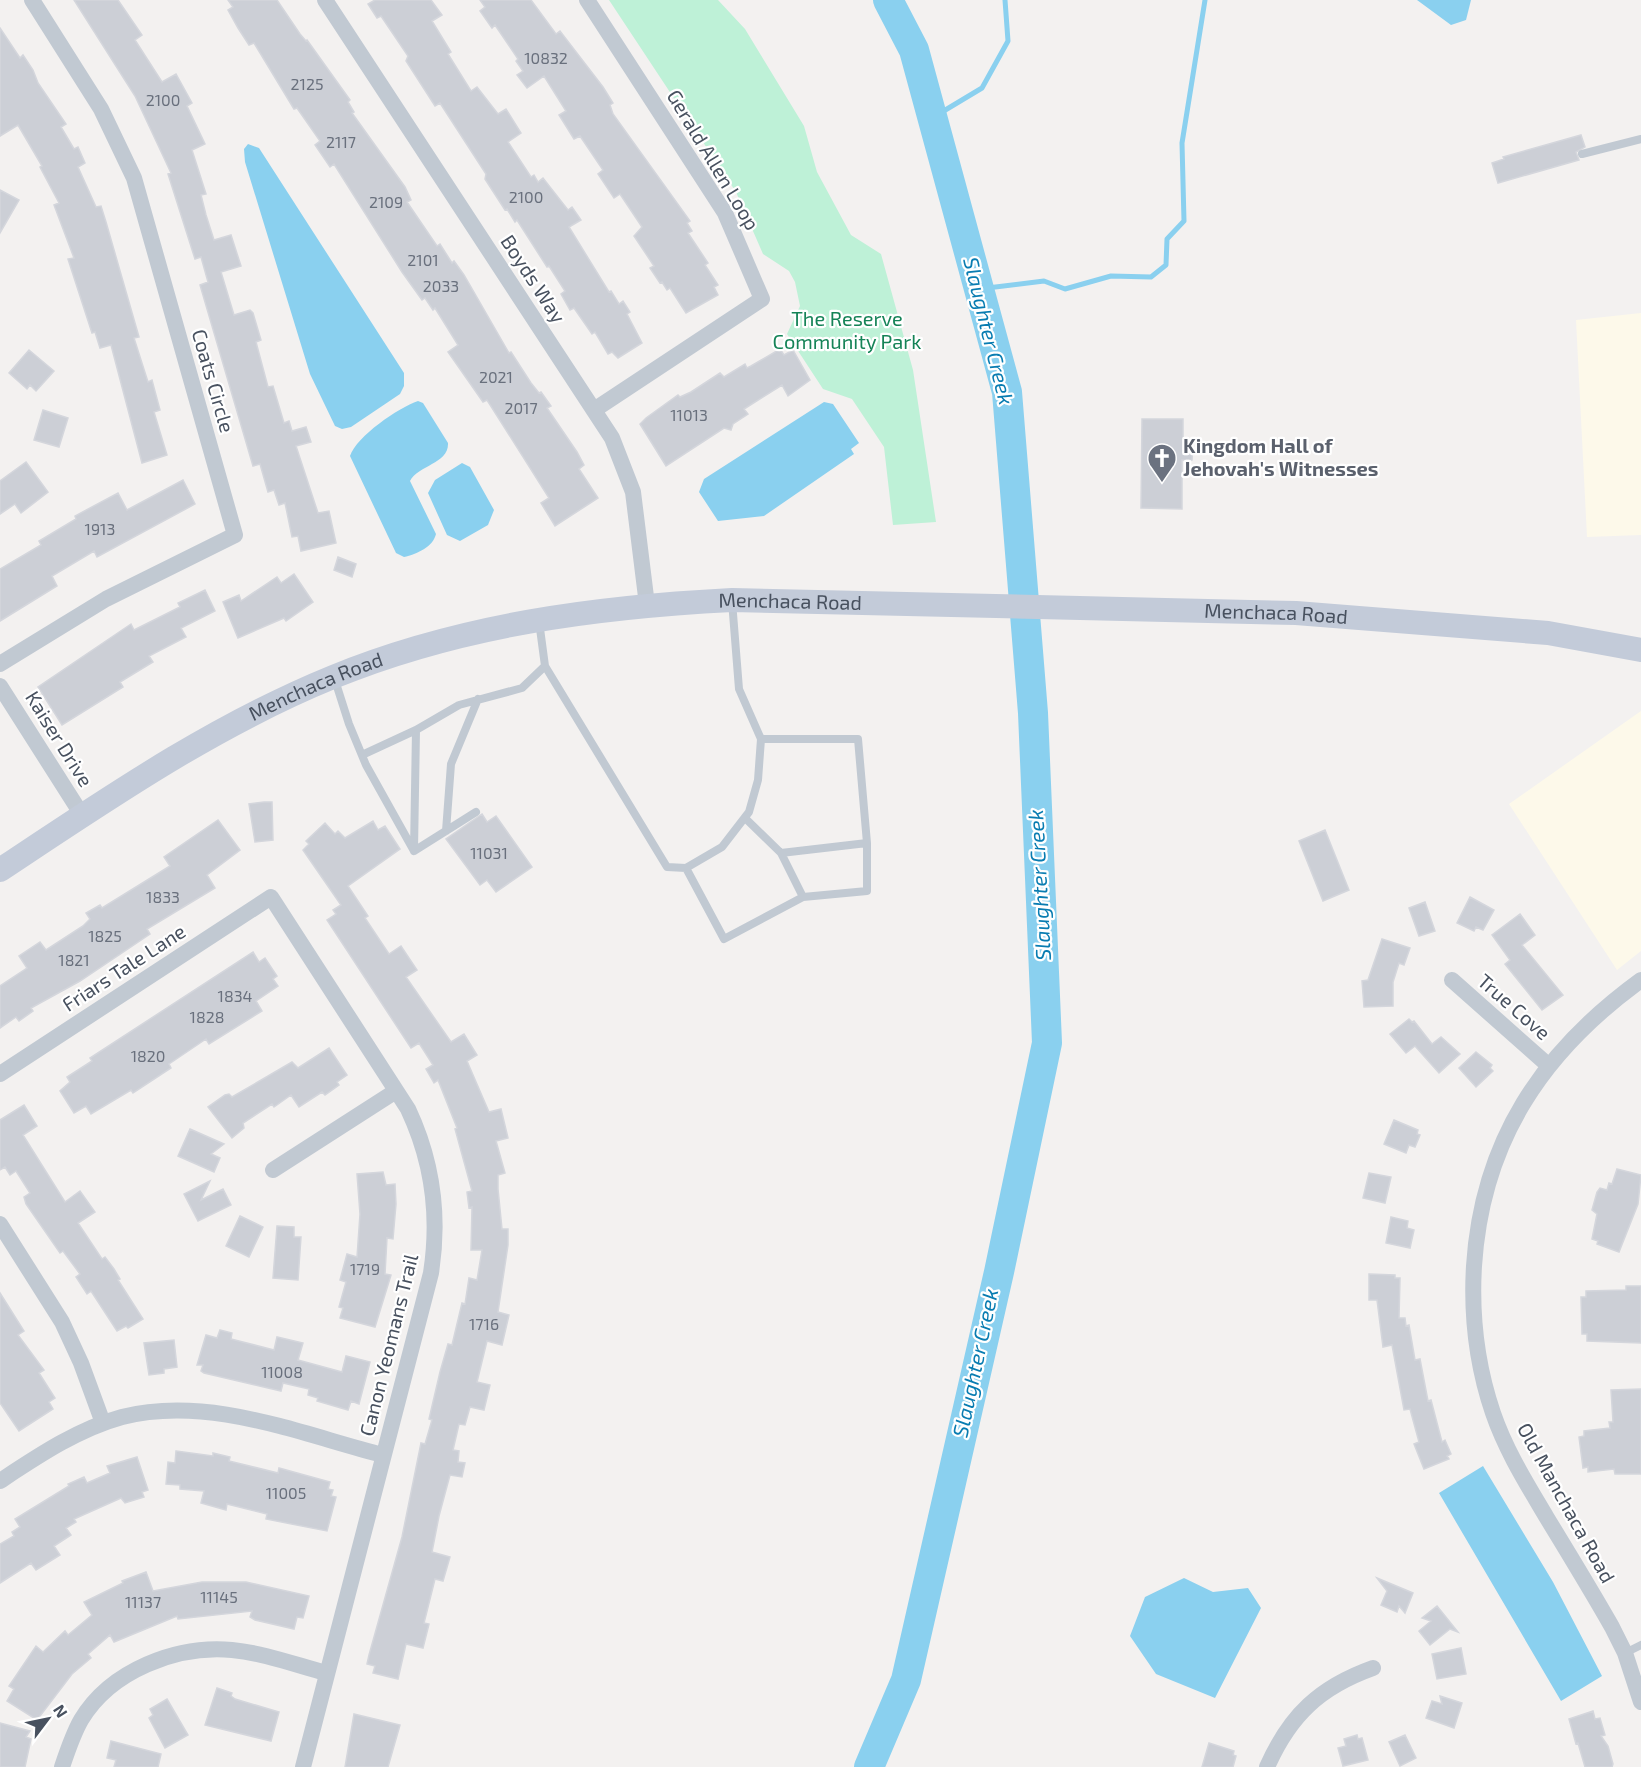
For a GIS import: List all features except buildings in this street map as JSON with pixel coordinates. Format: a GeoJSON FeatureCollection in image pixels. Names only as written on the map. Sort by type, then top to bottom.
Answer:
{"type":"FeatureCollection","features":[{"type":"Feature","properties":{"kind":"main road","name":"Menchaca Road"},"geometry":{"type":"LineString","coordinates":[[0,870],[82,815],[196,744],[334,677],[434,643],[539,618],[647,605],[732,600],[1296,613],[1445,623],[1548,633],[1641,650]]}},
{"type":"Feature","properties":{"kind":"street","name":"Coats Circle"},"geometry":{"type":"LineString","coordinates":[[0,664],[106,599],[235,535],[134,178],[101,109],[32,0]]}},
{"type":"Feature","properties":{"kind":"street","name":"Boyds Way"},"geometry":{"type":"LineString","coordinates":[[325,0],[594,410],[621,456],[630,483],[647,605]]}},
{"type":"Feature","properties":{"kind":"street","name":"Gerald Allen Loop"},"geometry":{"type":"LineString","coordinates":[[586,0],[725,213],[762,299],[594,410]]}},
{"type":"Feature","properties":{"kind":"street","name":"Kaiser Drive"},"geometry":{"type":"LineString","coordinates":[[0,686],[82,815]]}},
{"type":"Feature","properties":{"kind":"street","name":"Friars Tale Lane"},"geometry":{"type":"LineString","coordinates":[[0,1074],[271,897]]}},
{"type":"Feature","properties":{"kind":"street","name":"Canon Yeomans Trail"},"geometry":{"type":"LineString","coordinates":[[271,897],[396,1091],[415,1125],[426,1153],[435,1201],[436,1225],[431,1273],[303,1767]]}},
{"type":"Feature","properties":{"kind":"street","name":"True Cove"},"geometry":{"type":"LineString","coordinates":[[1452,980],[1549,1066]]}},
{"type":"Feature","properties":{"kind":"street","name":"Old Manchaca Road"},"geometry":{"type":"LineString","coordinates":[[1641,980],[1592,1018],[1549,1066],[1513,1119],[1489,1177],[1475,1246],[1473,1283],[1478,1352],[1485,1386],[1506,1444],[1625,1653],[1641,1702]]}},
{"type":"Feature","properties":{"kind":"street"},"geometry":{"type":"LineString","coordinates":[[273,1170],[396,1091]]}},
{"type":"Feature","properties":{"kind":"street"},"geometry":{"type":"LineString","coordinates":[[0,1224],[62,1322],[81,1363],[103,1423]]}},
{"type":"Feature","properties":{"kind":"street"},"geometry":{"type":"LineString","coordinates":[[0,1480],[63,1442],[103,1423],[160,1411],[210,1412],[236,1416],[383,1455]]}},
{"type":"Feature","properties":{"kind":"street"},"geometry":{"type":"LineString","coordinates":[[63,1767],[81,1720],[95,1703],[112,1686],[152,1662],[190,1651],[233,1650],[326,1673]]}},
{"type":"Feature","properties":{"kind":"street"},"geometry":{"type":"LineString","coordinates":[[1267,1767],[1288,1728],[1316,1697],[1350,1676],[1373,1668]]}},
{"type":"Feature","properties":{"kind":"lane"},"geometry":{"type":"LineString","coordinates":[[1582,154],[1641,139]]}},
{"type":"Feature","properties":{"kind":"lane"},"geometry":{"type":"LineString","coordinates":[[539,618],[545,666],[668,867],[686,868],[722,848],[745,818],[758,780],[760,739],[739,689],[732,600]]}},
{"type":"Feature","properties":{"kind":"lane"},"geometry":{"type":"LineString","coordinates":[[362,755],[416,730],[459,705],[522,688],[545,666]]}},
{"type":"Feature","properties":{"kind":"lane"},"geometry":{"type":"LineString","coordinates":[[334,677],[362,755],[414,851]]}},
{"type":"Feature","properties":{"kind":"lane"},"geometry":{"type":"LineString","coordinates":[[446,831],[451,764],[478,699]]}},
{"type":"Feature","properties":{"kind":"lane"},"geometry":{"type":"LineString","coordinates":[[414,851],[416,730]]}},
{"type":"Feature","properties":{"kind":"lane"},"geometry":{"type":"LineString","coordinates":[[686,868],[724,939],[803,897],[867,891],[867,843],[858,739],[760,739]]}},
{"type":"Feature","properties":{"kind":"lane"},"geometry":{"type":"LineString","coordinates":[[414,851],[476,812]]}},
{"type":"Feature","properties":{"kind":"lane"},"geometry":{"type":"LineString","coordinates":[[745,818],[781,853],[803,897]]}},
{"type":"Feature","properties":{"kind":"lane"},"geometry":{"type":"LineString","coordinates":[[781,853],[867,843]]}},
{"type":"Feature","properties":{"kind":"lane"},"geometry":{"type":"LineString","coordinates":[[1625,1653],[1641,1645]]}},
{"type":"Feature","properties":{"kind":"shaded area"},"geometry":{"type":"Polygon","coordinates":[[[1641,313],[1641,535],[1587,537],[1576,320],[1641,313]]]}},
{"type":"Feature","properties":{"kind":"shaded area"},"geometry":{"type":"Polygon","coordinates":[[[1641,711],[1641,951],[1617,970],[1509,804],[1641,711]]]}},
{"type":"Feature","properties":{"kind":"green space","name":"The Reserve Community Park"},"geometry":{"type":"Polygon","coordinates":[[[609,0],[718,0],[745,29],[804,126],[817,172],[851,235],[881,254],[913,370],[936,522],[893,525],[884,447],[852,399],[823,389],[787,334],[800,306],[795,282],[789,271],[763,254],[736,192],[609,0]]]}},
{"type":"Feature","properties":{"kind":"water"},"geometry":{"type":"Polygon","coordinates":[[[1417,0],[1471,0],[1466,20],[1451,25],[1417,0]]]}},
{"type":"Feature","properties":{"kind":"water"},"geometry":{"type":"Polygon","coordinates":[[[248,144],[259,148],[404,373],[404,386],[400,394],[351,427],[342,429],[335,426],[310,374],[245,162],[244,149],[248,144]]]}},
{"type":"Feature","properties":{"kind":"water"},"geometry":{"type":"Polygon","coordinates":[[[418,401],[423,403],[448,443],[444,456],[419,471],[410,481],[436,534],[432,543],[424,549],[404,557],[396,553],[350,456],[354,448],[369,432],[400,410],[418,401]]]}},
{"type":"Feature","properties":{"kind":"water"},"geometry":{"type":"Polygon","coordinates":[[[824,402],[833,404],[859,443],[851,449],[854,454],[764,516],[718,521],[699,492],[704,479],[824,402]]]}},
{"type":"Feature","properties":{"kind":"water"},"geometry":{"type":"Polygon","coordinates":[[[462,463],[470,467],[494,510],[488,525],[460,541],[447,535],[428,493],[435,480],[462,463]]]}},
{"type":"Feature","properties":{"kind":"water"},"geometry":{"type":"Polygon","coordinates":[[[1483,1466],[1553,1582],[1602,1676],[1561,1701],[1439,1493],[1483,1466]]]}},
{"type":"Feature","properties":{"kind":"water"},"geometry":{"type":"Polygon","coordinates":[[[1184,1578],[1213,1592],[1248,1588],[1261,1608],[1215,1698],[1156,1674],[1130,1636],[1145,1597],[1184,1578]]]}},
{"type":"Feature","properties":{"kind":"waterway","name":"Slaughter Creek"},"geometry":{"type":"LineString","coordinates":[[869,1767],[906,1680],[999,1272],[1047,1043],[1033,713],[1007,392],[914,50],[888,0]]}},
{"type":"Feature","properties":{"kind":"waterway"},"geometry":{"type":"LineString","coordinates":[[932,118],[982,88],[1008,41],[1005,0]]}},
{"type":"Feature","properties":{"kind":"waterway"},"geometry":{"type":"LineString","coordinates":[[979,289],[1044,281],[1065,289],[1111,276],[1151,277],[1166,265],[1167,239],[1184,221],[1182,143],[1205,0]]}},
{"type":"Feature","properties":{"kind":"place","name":"Kingdom Hall of Jehovah's Witnesses"},"geometry":{"type":"Point","coordinates":[1162,484]}}]}
